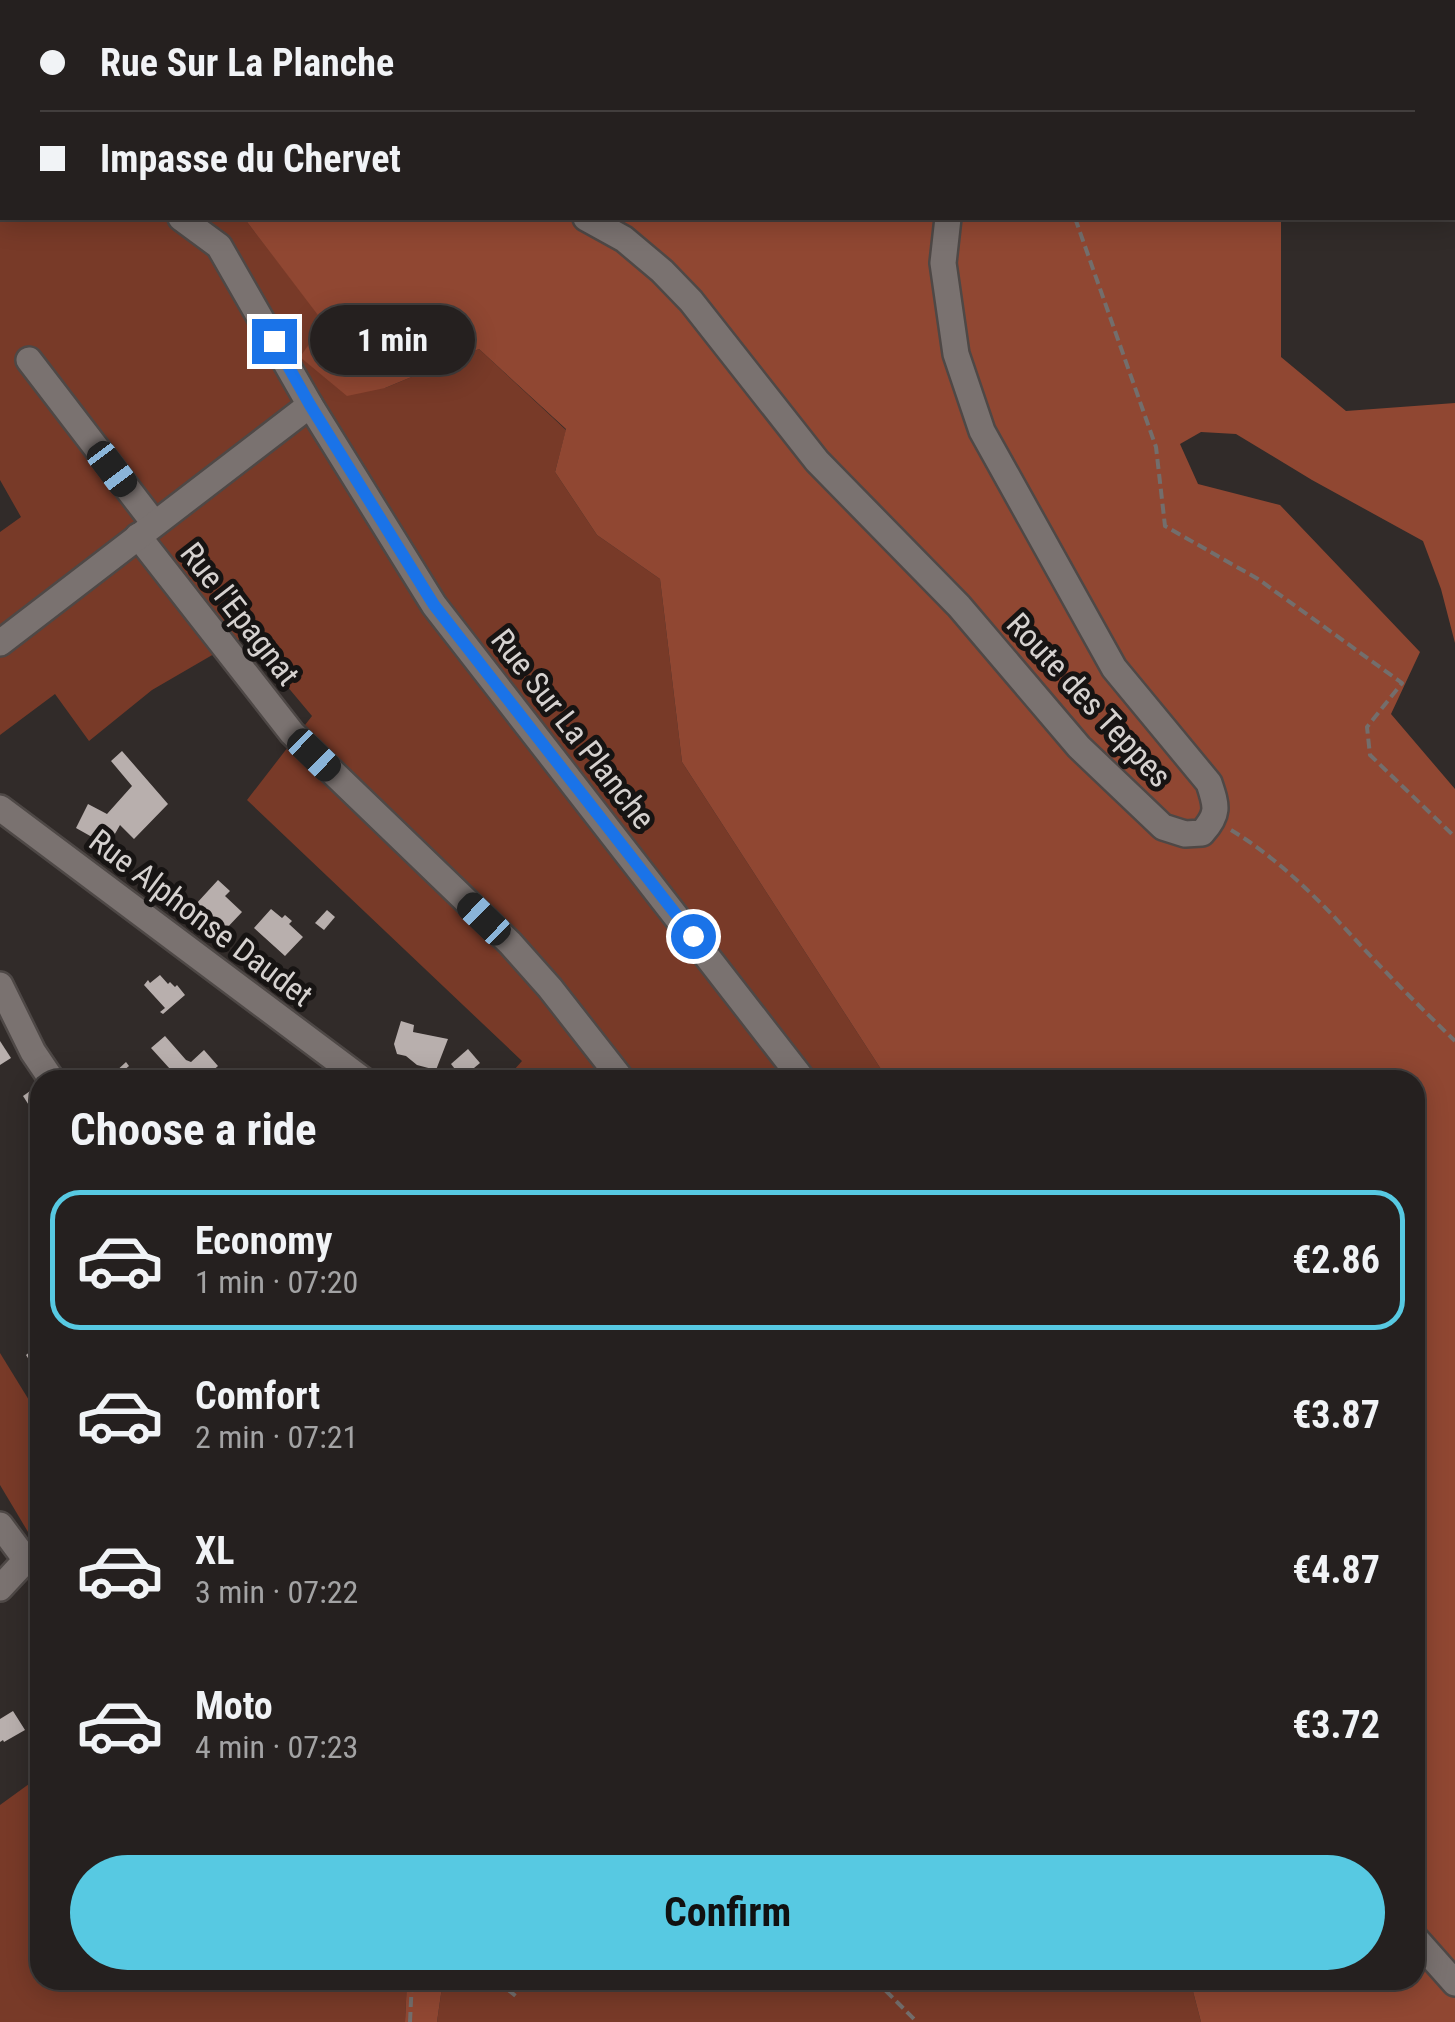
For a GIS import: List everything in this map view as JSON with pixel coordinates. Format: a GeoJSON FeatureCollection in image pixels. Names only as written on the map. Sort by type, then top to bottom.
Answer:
{"type":"FeatureCollection","features":[{"type":"Feature","properties":{"kind":"street","name":"Rue Sur La Planche"},"geometry":{"type":"LineString","coordinates":[[184,220],[219,246],[310,405],[434,605],[796,1070]]}},
{"type":"Feature","properties":{"kind":"street","name":"Route des Teppes"},"geometry":{"type":"LineString","coordinates":[[590,220],[624,239],[691,301],[816,460],[959,606],[1079,747],[1164,827],[1185,834],[1202,833],[1214,820],[1216,804],[1209,784],[1114,668],[982,432],[956,354],[943,263],[948,220]]}},
{"type":"Feature","properties":{"kind":"street","name":"Rue l'Epagnat"},"geometry":{"type":"LineString","coordinates":[[29,360],[292,733],[510,943],[614,1070]]}},
{"type":"Feature","properties":{"kind":"street"},"geometry":{"type":"LineString","coordinates":[[0,643],[310,405]]}},
{"type":"Feature","properties":{"kind":"street","name":"Rue Alphonse Daudet"},"geometry":{"type":"LineString","coordinates":[[0,808],[350,1070]]}},
{"type":"Feature","properties":{"kind":"street"},"geometry":{"type":"LineString","coordinates":[[0,985],[45,1070]]}},
{"type":"Feature","properties":{"kind":"street"},"geometry":{"type":"LineString","coordinates":[[0,1525],[30,1560]]}},
{"type":"Feature","properties":{"kind":"street"},"geometry":{"type":"LineString","coordinates":[[0,1588],[30,1565]]}},
{"type":"Feature","properties":{"kind":"street"},"geometry":{"type":"LineString","coordinates":[[1425,1949],[1455,1983]]}},
{"type":"Feature","properties":{"kind":"path"},"geometry":{"type":"LineString","coordinates":[[1076,220],[1156,446],[1164,526],[1258,579],[1402,683],[1367,727],[1370,754],[1455,837]]}},
{"type":"Feature","properties":{"kind":"path"},"geometry":{"type":"LineString","coordinates":[[1214,820],[1289,874],[1455,1042]]}},
{"type":"Feature","properties":{"kind":"path"},"geometry":{"type":"LineString","coordinates":[[410,2022],[412,1990]]}},
{"type":"Feature","properties":{"kind":"path"},"geometry":{"type":"LineString","coordinates":[[508,1990],[517,1997]]}},
{"type":"Feature","properties":{"kind":"path"},"geometry":{"type":"LineString","coordinates":[[885,1990],[917,2022]]}},
{"type":"Feature","properties":{"kind":"shaded area"},"geometry":{"type":"Polygon","coordinates":[[[0,220],[246,220],[325,323],[385,388],[479,349],[566,430],[555,472],[597,535],[660,579],[682,762],[882,1070],[514,1070],[522,1061],[247,800],[312,716],[245,636],[152,690],[89,741],[55,694],[0,735],[0,532],[21,517],[0,480],[0,220]]]}},
{"type":"Feature","properties":{"kind":"shaded area"},"geometry":{"type":"Polygon","coordinates":[[[246,220],[1281,220],[1281,357],[1346,411],[1455,403],[1455,643],[1423,541],[1236,434],[1201,432],[1180,444],[1198,484],[1280,505],[1420,652],[1391,714],[1455,789],[1455,2022],[1201,2022],[1193,1990],[1425,1990],[1425,1070],[882,1070],[682,762],[660,579],[597,535],[555,472],[566,429],[479,349],[385,388],[347,396],[300,357],[324,323],[246,220]]]}},
{"type":"Feature","properties":{"kind":"shaded area"},"geometry":{"type":"Polygon","coordinates":[[[0,1353],[30,1402],[30,1535],[0,1485],[0,1353]]]}},
{"type":"Feature","properties":{"kind":"shaded area"},"geometry":{"type":"Polygon","coordinates":[[[30,1783],[30,1990],[407,1990],[405,2022],[0,2022],[0,1805],[30,1783]]]}},
{"type":"Feature","properties":{"kind":"shaded area"},"geometry":{"type":"Polygon","coordinates":[[[407,1990],[442,1990],[437,2022],[405,2022],[407,1990]]]}},
{"type":"Feature","properties":{"kind":"shaded area"},"geometry":{"type":"Polygon","coordinates":[[[442,1990],[1193,1990],[1201,2022],[437,2022],[442,1990]]]}},
{"type":"Feature","properties":{"kind":"building"},"geometry":{"type":"Polygon","coordinates":[[[122,751],[168,804],[134,839],[120,825],[108,846],[76,828],[88,804],[107,814],[132,786],[111,761],[122,751]]]}},
{"type":"Feature","properties":{"kind":"building"},"geometry":{"type":"Polygon","coordinates":[[[218,880],[230,891],[225,896],[242,912],[225,930],[196,904],[218,880]]]}},
{"type":"Feature","properties":{"kind":"building"},"geometry":{"type":"Polygon","coordinates":[[[271,909],[292,921],[289,924],[303,937],[285,956],[254,928],[271,909]]]}},
{"type":"Feature","properties":{"kind":"building"},"geometry":{"type":"Polygon","coordinates":[[[327,910],[335,917],[324,930],[315,923],[327,910]]]}},
{"type":"Feature","properties":{"kind":"building"},"geometry":{"type":"Polygon","coordinates":[[[160,975],[185,995],[163,1014],[160,1012],[165,1008],[144,985],[160,975]]]}},
{"type":"Feature","properties":{"kind":"building"},"geometry":{"type":"Polygon","coordinates":[[[401,1021],[414,1025],[413,1032],[448,1039],[436,1070],[397,1054],[394,1044],[401,1021]]]}},
{"type":"Feature","properties":{"kind":"building"},"geometry":{"type":"Polygon","coordinates":[[[165,1036],[186,1060],[191,1062],[204,1050],[218,1066],[213,1070],[171,1070],[151,1048],[165,1036]]]}},
{"type":"Feature","properties":{"kind":"building"},"geometry":{"type":"Polygon","coordinates":[[[0,1041],[11,1058],[0,1065],[0,1041]]]}},
{"type":"Feature","properties":{"kind":"building"},"geometry":{"type":"Polygon","coordinates":[[[468,1049],[480,1063],[472,1070],[456,1070],[451,1064],[468,1049]]]}},
{"type":"Feature","properties":{"kind":"building"},"geometry":{"type":"Polygon","coordinates":[[[13,1711],[25,1730],[0,1742],[0,1719],[13,1711]]]}},
{"type":"Feature","properties":{"kind":"route"},"geometry":{"type":"LineString","coordinates":[[274,341],[434,605],[693,936]]}}]}
